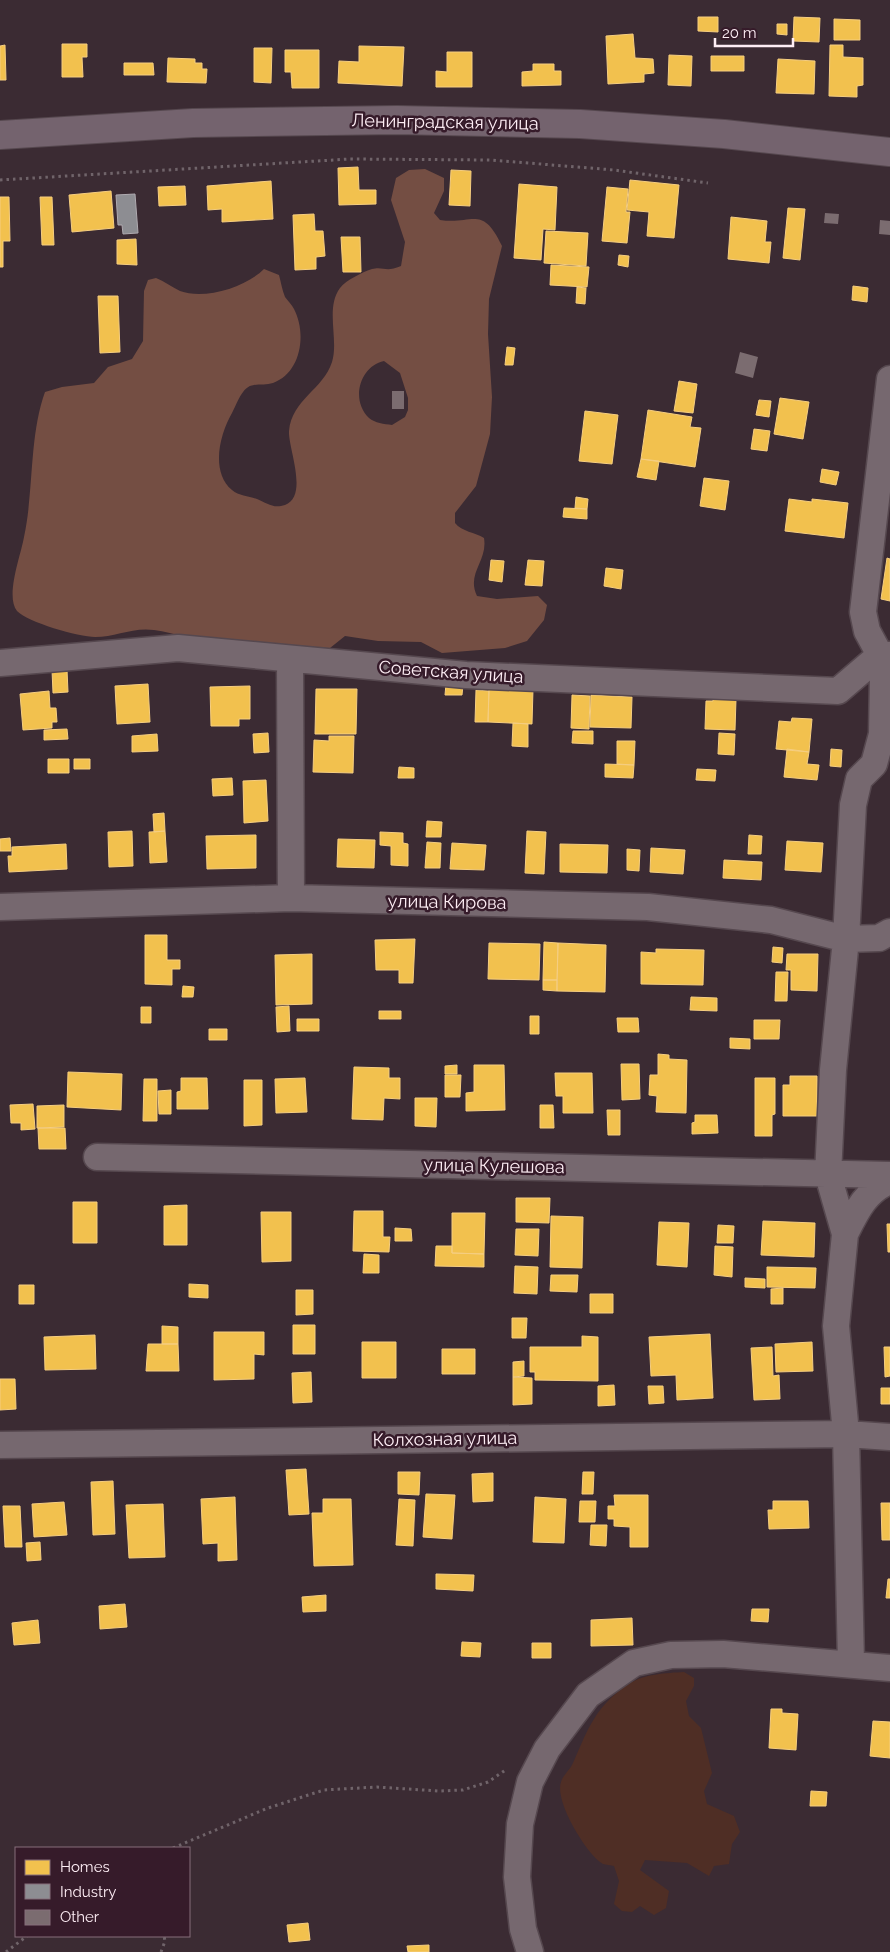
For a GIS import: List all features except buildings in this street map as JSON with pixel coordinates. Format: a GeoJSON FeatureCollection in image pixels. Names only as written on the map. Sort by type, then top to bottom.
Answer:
{"type":"FeatureCollection","features":[{"type":"Feature","properties":{"kind":"main road","name":"Ленинградская улица"},"geometry":{"type":"LineString","coordinates":[[0,135],[193,123],[397,120],[580,124],[724,134],[890,152]]}},
{"type":"Feature","properties":{"kind":"street"},"geometry":{"type":"LineString","coordinates":[[851,1664],[846,1434],[836,1326],[845,1234],[828,1175],[833,1070],[846,939],[853,805],[859,779],[874,764],[882,734],[885,655],[868,631],[863,612],[890,379]]}},
{"type":"Feature","properties":{"kind":"street","name":"Советская улица"},"geometry":{"type":"LineString","coordinates":[[0,663],[178,648],[466,675],[838,692],[885,655]]}},
{"type":"Feature","properties":{"kind":"street"},"geometry":{"type":"LineString","coordinates":[[290,660],[291,898]]}},
{"type":"Feature","properties":{"kind":"street","name":"улица Кирова"},"geometry":{"type":"LineString","coordinates":[[0,907],[291,898],[648,907],[771,920],[846,939],[879,938],[890,932]]}},
{"type":"Feature","properties":{"kind":"street","name":"улица Кулешова"},"geometry":{"type":"LineString","coordinates":[[98,1157],[890,1175]]}},
{"type":"Feature","properties":{"kind":"street"},"geometry":{"type":"LineString","coordinates":[[845,1234],[863,1200],[873,1191],[890,1181]]}},
{"type":"Feature","properties":{"kind":"street","name":"Колхозная улица"},"geometry":{"type":"LineString","coordinates":[[0,1445],[846,1434],[890,1437]]}},
{"type":"Feature","properties":{"kind":"street"},"geometry":{"type":"LineString","coordinates":[[530,1952],[523,1929],[517,1877],[520,1824],[530,1782],[547,1749],[588,1695],[634,1663],[671,1654],[741,1655],[890,1668]]}},
{"type":"Feature","properties":{"kind":"path"},"geometry":{"type":"LineString","coordinates":[[0,180],[350,160],[491,160],[614,170],[708,183]]}},
{"type":"Feature","properties":{"kind":"path"},"geometry":{"type":"LineString","coordinates":[[175,1847],[268,1808],[324,1790],[377,1787],[439,1791],[463,1790],[488,1782],[521,1759],[547,1749]]}},
{"type":"Feature","properties":{"kind":"path"},"geometry":{"type":"LineString","coordinates":[[6,1952],[25,1937]]}},
{"type":"Feature","properties":{"kind":"path"},"geometry":{"type":"LineString","coordinates":[[161,1952],[166,1941],[164,1937]]}},
{"type":"Feature","properties":{"kind":"shaded area"},"geometry":{"type":"Polygon","coordinates":[[[425,169],[444,178],[444,191],[434,213],[440,220],[476,219],[482,221],[489,225],[502,246],[489,299],[488,334],[492,397],[490,434],[476,486],[455,513],[455,523],[461,528],[484,538],[483,554],[474,580],[477,596],[497,599],[538,596],[547,605],[544,620],[527,641],[505,648],[442,653],[421,642],[378,641],[345,636],[330,648],[244,647],[209,643],[162,631],[146,629],[102,637],[87,636],[66,632],[42,624],[31,620],[17,611],[14,604],[13,586],[27,519],[36,427],[45,392],[62,387],[94,383],[108,367],[132,359],[143,341],[144,291],[148,280],[156,278],[180,291],[201,294],[213,293],[236,286],[264,269],[279,275],[285,297],[298,319],[300,330],[299,352],[290,371],[282,378],[271,384],[250,386],[243,392],[224,431],[219,452],[219,463],[225,482],[238,494],[274,506],[285,505],[292,500],[296,492],[297,482],[289,431],[291,420],[302,402],[328,372],[332,362],[334,353],[333,305],[340,288],[350,279],[372,269],[391,269],[401,266],[405,242],[391,200],[396,178],[409,170],[425,169]],[[384,361],[369,369],[364,376],[360,385],[360,402],[363,411],[371,420],[392,425],[405,417],[408,410],[408,398],[400,373],[384,361]]]}},
{"type":"Feature","properties":{"kind":"shaded area"},"geometry":{"type":"Polygon","coordinates":[[[684,1672],[694,1678],[694,1686],[686,1701],[689,1716],[701,1728],[712,1773],[704,1791],[707,1804],[734,1816],[740,1832],[732,1844],[729,1864],[714,1866],[709,1876],[687,1863],[645,1860],[640,1870],[669,1891],[666,1908],[654,1915],[640,1906],[632,1912],[622,1911],[614,1904],[619,1881],[614,1866],[603,1864],[596,1859],[573,1827],[562,1802],[561,1782],[572,1766],[594,1719],[608,1700],[629,1684],[641,1678],[684,1672]]]}}]}
